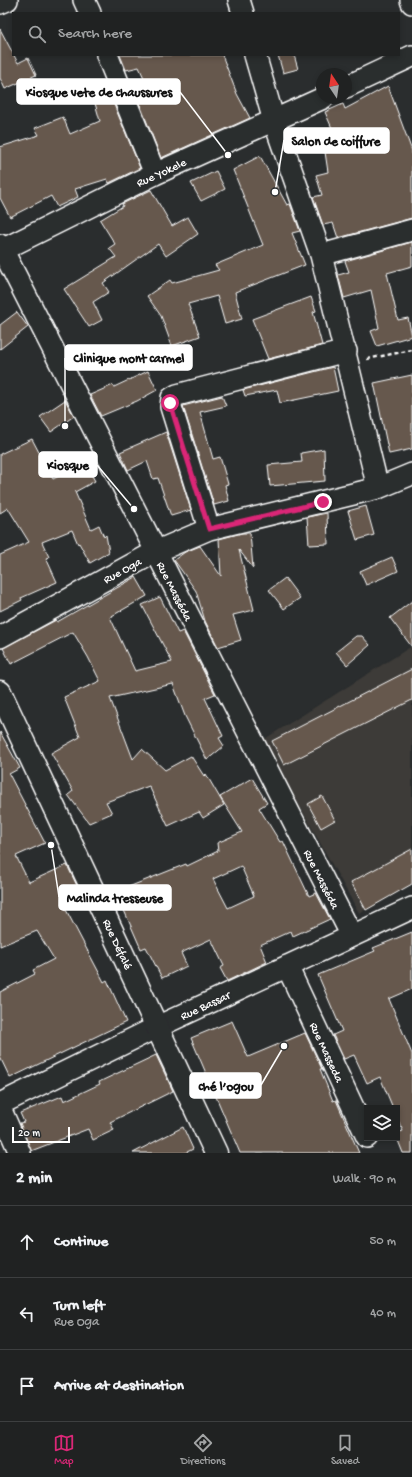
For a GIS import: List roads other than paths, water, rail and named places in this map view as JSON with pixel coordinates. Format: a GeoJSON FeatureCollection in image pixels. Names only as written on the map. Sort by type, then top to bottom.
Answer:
{"type":"FeatureCollection","features":[{"type":"Feature","properties":{"kind":"street"},"geometry":{"type":"LineString","coordinates":[[0,3],[6,0]]}},
{"type":"Feature","properties":{"kind":"street"},"geometry":{"type":"LineString","coordinates":[[84,0],[90,12]]}},
{"type":"Feature","properties":{"kind":"street"},"geometry":{"type":"LineString","coordinates":[[239,0],[242,12]]}},
{"type":"Feature","properties":{"kind":"street"},"geometry":{"type":"LineString","coordinates":[[107,56],[155,174]]}},
{"type":"Feature","properties":{"kind":"street"},"geometry":{"type":"LineString","coordinates":[[255,56],[274,121],[321,255],[346,351],[378,488]]}},
{"type":"Feature","properties":{"kind":"street"},"geometry":{"type":"LineString","coordinates":[[352,84],[412,56]]}},
{"type":"Feature","properties":{"kind":"street","name":"Rue Yokele"},"geometry":{"type":"LineString","coordinates":[[1,249],[155,174],[316,101]]}},
{"type":"Feature","properties":{"kind":"street"},"geometry":{"type":"LineString","coordinates":[[321,255],[412,230]]}},
{"type":"Feature","properties":{"kind":"street","name":"Rue Masséda"},"geometry":{"type":"LineString","coordinates":[[1,249],[352,936]]}},
{"type":"Feature","properties":{"kind":"street"},"geometry":{"type":"LineString","coordinates":[[209,529],[171,407],[172,398],[177,395],[346,351]]}},
{"type":"Feature","properties":{"kind":"street","name":"Rue Oga"},"geometry":{"type":"LineString","coordinates":[[0,637],[155,552],[209,529],[410,479]]}},
{"type":"Feature","properties":{"kind":"street","name":"Rue Défalé"},"geometry":{"type":"LineString","coordinates":[[0,692],[216,1153]]}},
{"type":"Feature","properties":{"kind":"street","name":"Rue Bassar"},"geometry":{"type":"LineString","coordinates":[[0,1104],[157,1027],[412,908]]}},
{"type":"Feature","properties":{"kind":"street","name":"Rue Masseda"},"geometry":{"type":"LineString","coordinates":[[287,966],[364,1132]]}},
{"type":"Feature","properties":{"kind":"street"},"geometry":{"type":"LineString","coordinates":[[0,1108],[20,1153]]}},
{"type":"Feature","properties":{"kind":"street","name":"Rue Masseda"},"geometry":{"type":"LineString","coordinates":[[368,1141],[374,1153]]}},
{"type":"Feature","properties":{"kind":"place","name":"Kiosque vete de chaussures"},"geometry":{"type":"Point","coordinates":[228,155]}},
{"type":"Feature","properties":{"kind":"place","name":"Salon de coiffure"},"geometry":{"type":"Point","coordinates":[275,192]}},
{"type":"Feature","properties":{"kind":"place","name":"Clinique mont carmel"},"geometry":{"type":"Point","coordinates":[65,426]}},
{"type":"Feature","properties":{"kind":"place","name":"Kiosque"},"geometry":{"type":"Point","coordinates":[134,509]}},
{"type":"Feature","properties":{"kind":"place","name":"Malinda tresseuse"},"geometry":{"type":"Point","coordinates":[51,845]}},
{"type":"Feature","properties":{"kind":"place","name":"ché l’ogou"},"geometry":{"type":"Point","coordinates":[284,1046]}}]}
